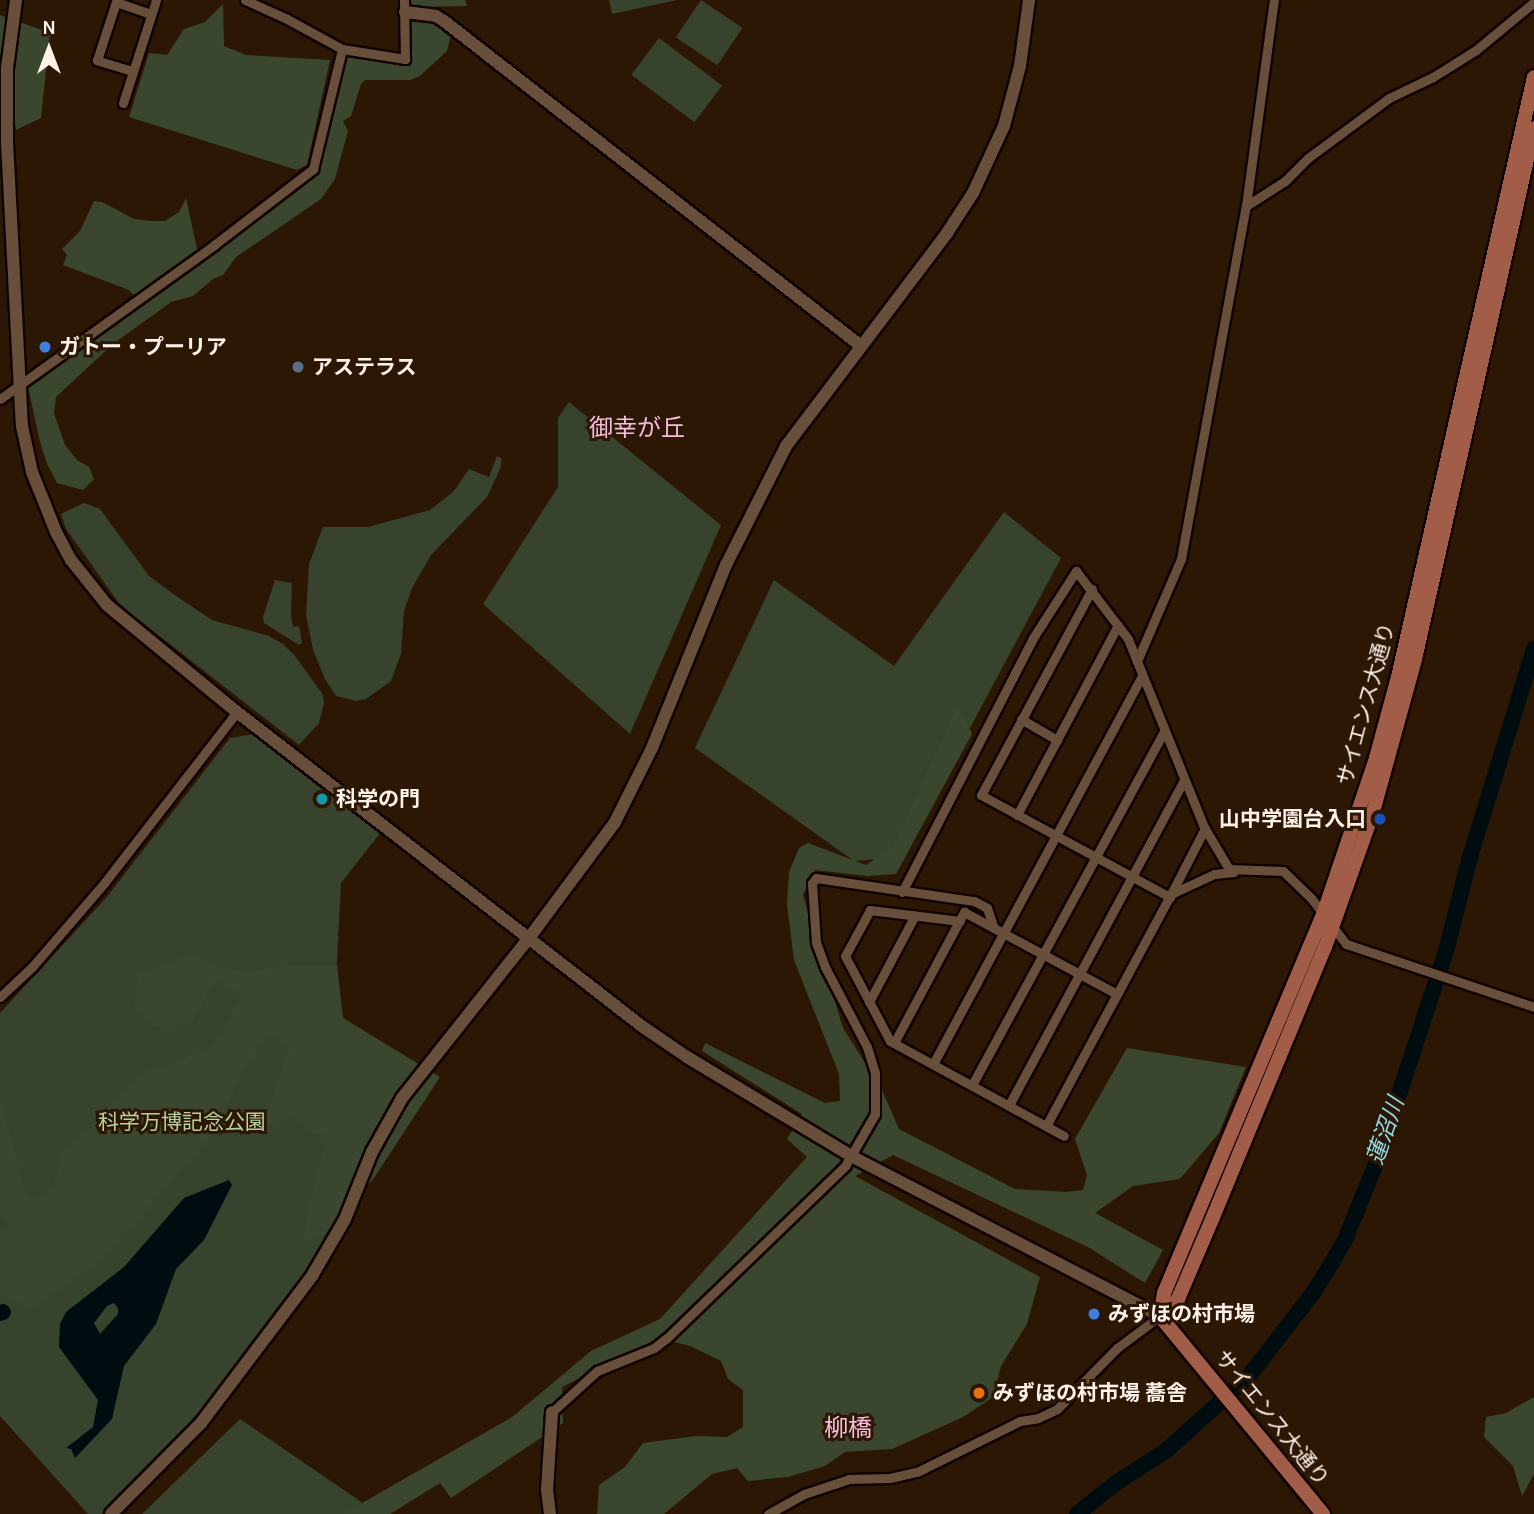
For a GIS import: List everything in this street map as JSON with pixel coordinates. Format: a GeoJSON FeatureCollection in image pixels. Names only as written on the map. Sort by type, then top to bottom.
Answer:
{"type":"FeatureCollection","features":[{"type":"Feature","properties":{"kind":"main road","name":"サイエンス大通り"},"geometry":{"type":"LineString","coordinates":[[1323,1514],[1160,1316],[1164,1293],[1323,915],[1376,758],[1398,677],[1534,77]]}},
{"type":"Feature","properties":{"kind":"main road","name":"サイエンス大通り"},"geometry":{"type":"LineString","coordinates":[[1160,1316],[1178,1299],[1332,928],[1373,812],[1415,659],[1534,128]]}},
{"type":"Feature","properties":{"kind":"street"},"geometry":{"type":"LineString","coordinates":[[16,0],[7,68],[7,118],[22,426],[41,502],[71,560],[121,621],[687,1058],[851,1156],[1160,1316],[1117,1348],[1057,1409],[1038,1418],[1020,1421],[917,1472],[890,1478],[849,1479],[804,1494],[782,1511],[768,1514]]}},
{"type":"Feature","properties":{"kind":"street"},"geometry":{"type":"LineString","coordinates":[[123,103],[156,0]]}},
{"type":"Feature","properties":{"kind":"street"},"geometry":{"type":"LineString","coordinates":[[245,0],[287,19],[342,50],[405,59],[405,6],[436,16],[861,346]]}},
{"type":"Feature","properties":{"kind":"street"},"geometry":{"type":"LineString","coordinates":[[111,1514],[201,1423],[312,1276],[345,1219],[372,1152],[402,1097],[529,938],[615,822],[648,758],[726,565],[786,446],[947,233],[973,193],[1004,126],[1020,66],[1029,0]]}},
{"type":"Feature","properties":{"kind":"street"},"geometry":{"type":"LineString","coordinates":[[1137,661],[1181,559],[1246,206],[1276,7],[1274,0]]}},
{"type":"Feature","properties":{"kind":"street"},"geometry":{"type":"LineString","coordinates":[[132,71],[97,60],[116,2],[151,14]]}},
{"type":"Feature","properties":{"kind":"street"},"geometry":{"type":"LineString","coordinates":[[1246,206],[1285,181],[1308,158],[1389,98],[1433,78],[1487,43],[1534,2]]}},
{"type":"Feature","properties":{"kind":"street"},"geometry":{"type":"LineString","coordinates":[[0,400],[214,245],[313,169],[342,50]]}},
{"type":"Feature","properties":{"kind":"street"},"geometry":{"type":"LineString","coordinates":[[902,892],[1033,638],[1076,571],[1128,639],[1205,828],[1229,869],[1234,872]]}},
{"type":"Feature","properties":{"kind":"street"},"geometry":{"type":"LineString","coordinates":[[1092,589],[981,795],[1170,896]]}},
{"type":"Feature","properties":{"kind":"street"},"geometry":{"type":"LineString","coordinates":[[1017,815],[1118,625]]}},
{"type":"Feature","properties":{"kind":"street"},"geometry":{"type":"LineString","coordinates":[[933,1064],[999,931],[1056,836],[1142,676]]}},
{"type":"Feature","properties":{"kind":"street"},"geometry":{"type":"LineString","coordinates":[[0,997],[32,967],[105,882],[237,712]]}},
{"type":"Feature","properties":{"kind":"street"},"geometry":{"type":"LineString","coordinates":[[1021,719],[1057,740]]}},
{"type":"Feature","properties":{"kind":"street"},"geometry":{"type":"LineString","coordinates":[[972,1086],[1164,731]]}},
{"type":"Feature","properties":{"kind":"street"},"geometry":{"type":"LineString","coordinates":[[1009,1105],[1184,780]]}},
{"type":"Feature","properties":{"kind":"street"},"geometry":{"type":"LineString","coordinates":[[1046,1126],[1205,828]]}},
{"type":"Feature","properties":{"kind":"street"},"geometry":{"type":"LineString","coordinates":[[1170,896],[1214,874],[1267,869],[1283,871],[1346,944],[1534,1007]]}},
{"type":"Feature","properties":{"kind":"street"},"geometry":{"type":"LineString","coordinates":[[550,1514],[547,1490],[552,1412],[597,1371],[654,1348],[667,1338],[845,1166],[874,1114],[875,1073],[867,1047],[825,967],[816,942],[812,883],[816,878],[980,904],[987,908],[999,931]]}},
{"type":"Feature","properties":{"kind":"street"},"geometry":{"type":"LineString","coordinates":[[960,920],[870,910],[845,957],[890,1041],[1064,1136]]}},
{"type":"Feature","properties":{"kind":"street"},"geometry":{"type":"LineString","coordinates":[[894,1043],[964,912],[1117,994]]}},
{"type":"Feature","properties":{"kind":"street"},"geometry":{"type":"LineString","coordinates":[[869,1002],[915,915]]}},
{"type":"Feature","properties":{"kind":"green space"},"geometry":{"type":"Polygon","coordinates":[[[411,0],[465,0],[467,6],[411,7],[411,0]]]}},
{"type":"Feature","properties":{"kind":"green space"},"geometry":{"type":"Polygon","coordinates":[[[609,0],[677,0],[612,14],[609,0]]]}},
{"type":"Feature","properties":{"kind":"green space"},"geometry":{"type":"Polygon","coordinates":[[[701,0],[742,28],[717,65],[676,37],[701,0]]]}},
{"type":"Feature","properties":{"kind":"green space"},"geometry":{"type":"Polygon","coordinates":[[[223,4],[224,46],[246,55],[330,60],[307,165],[297,170],[129,117],[149,53],[167,55],[184,29],[205,22],[223,4]]]}},
{"type":"Feature","properties":{"kind":"green space"},"geometry":{"type":"Polygon","coordinates":[[[0,15],[50,33],[41,118],[16,130],[12,103],[0,104],[0,15]]]}},
{"type":"Feature","properties":{"kind":"green space"},"geometry":{"type":"Polygon","coordinates":[[[413,22],[434,24],[451,35],[447,51],[420,76],[410,80],[365,80],[361,84],[351,116],[343,121],[348,131],[335,179],[321,199],[236,257],[223,275],[213,279],[193,296],[171,302],[113,344],[56,397],[54,413],[65,445],[77,460],[89,467],[94,479],[83,490],[57,483],[47,464],[39,438],[28,386],[32,378],[55,367],[75,346],[134,302],[135,296],[129,290],[63,265],[67,255],[62,249],[80,231],[94,201],[102,202],[134,219],[165,221],[179,212],[186,198],[199,258],[314,171],[320,162],[344,56],[347,54],[408,62],[407,26],[413,22]]]}},
{"type":"Feature","properties":{"kind":"green space"},"geometry":{"type":"Polygon","coordinates":[[[659,38],[722,86],[694,122],[631,75],[659,38]]]}},
{"type":"Feature","properties":{"kind":"green space"},"geometry":{"type":"Polygon","coordinates":[[[569,402],[721,525],[630,734],[483,604],[558,487],[558,418],[569,402]]]}},
{"type":"Feature","properties":{"kind":"green space"},"geometry":{"type":"Polygon","coordinates":[[[497,456],[502,459],[500,469],[487,497],[431,555],[412,588],[404,611],[401,654],[391,681],[366,699],[356,701],[336,696],[325,679],[313,650],[306,615],[309,564],[323,527],[368,527],[430,510],[454,491],[469,469],[489,477],[497,456]]]}},
{"type":"Feature","properties":{"kind":"green space"},"geometry":{"type":"Polygon","coordinates":[[[84,503],[100,509],[149,576],[179,598],[212,620],[269,636],[283,644],[295,656],[323,695],[324,703],[319,723],[299,745],[121,606],[66,529],[61,514],[84,503]]]}},
{"type":"Feature","properties":{"kind":"green space"},"geometry":{"type":"Polygon","coordinates":[[[1004,512],[1061,558],[901,857],[854,861],[695,748],[774,580],[894,666],[1004,512]]]}},
{"type":"Feature","properties":{"kind":"green space"},"geometry":{"type":"Polygon","coordinates":[[[275,580],[292,583],[291,615],[293,627],[299,626],[302,643],[299,645],[264,623],[263,617],[275,580]]]}},
{"type":"Feature","properties":{"kind":"green space"},"geometry":{"type":"Polygon","coordinates":[[[958,704],[972,734],[896,874],[868,876],[815,870],[803,895],[843,1028],[881,1088],[899,1129],[1015,1189],[1066,1192],[1083,1190],[1087,1175],[1075,1139],[1127,1048],[1246,1067],[1219,1133],[1180,1179],[1133,1186],[1095,1213],[1163,1250],[1145,1283],[1088,1247],[893,1155],[855,1176],[1040,1277],[1027,1324],[1001,1366],[993,1397],[963,1417],[892,1449],[845,1452],[825,1466],[788,1477],[748,1481],[737,1468],[712,1474],[664,1514],[597,1514],[599,1485],[625,1467],[643,1443],[696,1436],[727,1437],[743,1427],[743,1390],[728,1379],[721,1361],[690,1346],[659,1338],[562,1387],[563,1423],[451,1498],[440,1483],[390,1514],[343,1514],[512,1417],[591,1351],[660,1319],[807,1157],[787,1139],[802,1114],[702,1051],[705,1043],[825,1103],[840,1101],[839,1074],[794,960],[787,905],[789,872],[799,848],[808,843],[866,865],[893,847],[958,704]]]}},
{"type":"Feature","properties":{"kind":"green space","name":"科学万博記念公園"},"geometry":{"type":"Polygon","coordinates":[[[254,734],[381,832],[341,883],[334,1020],[410,1075],[334,1230],[308,1273],[211,1401],[167,1453],[105,1514],[88,1514],[0,1416],[0,1013],[106,898],[230,738],[254,734]]]}},
{"type":"Feature","properties":{"kind":"green space"},"geometry":{"type":"Polygon","coordinates":[[[193,954],[222,969],[253,972],[287,965],[337,965],[343,1018],[440,1077],[374,1178],[324,1233],[303,1243],[308,1208],[327,1136],[314,1133],[289,1116],[262,1129],[290,1047],[272,1035],[263,1042],[242,1073],[214,1133],[104,1259],[31,1308],[0,1295],[0,1231],[8,1225],[0,1213],[0,1098],[24,1188],[32,1202],[53,1187],[63,1151],[148,1071],[208,1050],[222,1031],[241,996],[218,977],[190,1025],[152,1027],[134,1007],[138,975],[193,954]]]}},
{"type":"Feature","properties":{"kind":"green space"},"geometry":{"type":"Polygon","coordinates":[[[1534,1397],[1534,1474],[1522,1496],[1513,1466],[1484,1437],[1486,1417],[1506,1413],[1534,1397]]]}},
{"type":"Feature","properties":{"kind":"green space"},"geometry":{"type":"Polygon","coordinates":[[[240,1419],[370,1508],[363,1514],[142,1514],[240,1419]]]}},
{"type":"Feature","properties":{"kind":"shaded area"},"geometry":{"type":"Polygon","coordinates":[[[229,1180],[232,1185],[204,1240],[176,1269],[156,1324],[124,1366],[112,1419],[75,1458],[71,1449],[66,1448],[93,1427],[98,1400],[59,1347],[60,1324],[66,1312],[124,1267],[184,1198],[229,1180]],[[114,1303],[107,1306],[94,1323],[100,1334],[118,1314],[114,1303]]]}},
{"type":"Feature","properties":{"kind":"waterway","name":"蓮沼川"},"geometry":{"type":"LineString","coordinates":[[1077,1514],[1116,1483],[1167,1450],[1249,1376],[1316,1289],[1344,1242],[1377,1161],[1446,951],[1470,857],[1534,649]]}},
{"type":"Feature","properties":{"kind":"place","name":"ガトー・プーリア"},"geometry":{"type":"Point","coordinates":[45,347]}},
{"type":"Feature","properties":{"kind":"place","name":"アステラス"},"geometry":{"type":"Point","coordinates":[298,367]}},
{"type":"Feature","properties":{"kind":"place","name":"科学の門"},"geometry":{"type":"Point","coordinates":[322,799]}},
{"type":"Feature","properties":{"kind":"place","name":"山中学園台入口"},"geometry":{"type":"Point","coordinates":[1380,819]}},
{"type":"Feature","properties":{"kind":"place","name":"みずほの村市場"},"geometry":{"type":"Point","coordinates":[1094,1314]}},
{"type":"Feature","properties":{"kind":"place","name":"みずほの村市場 蕎舎"},"geometry":{"type":"Point","coordinates":[979,1393]}},
{"type":"Feature","properties":{"kind":"district","name":"御幸が丘"},"geometry":{"type":"Point","coordinates":[637,429]}},
{"type":"Feature","properties":{"kind":"district","name":"柳橋"},"geometry":{"type":"Point","coordinates":[848,1429]}}]}
